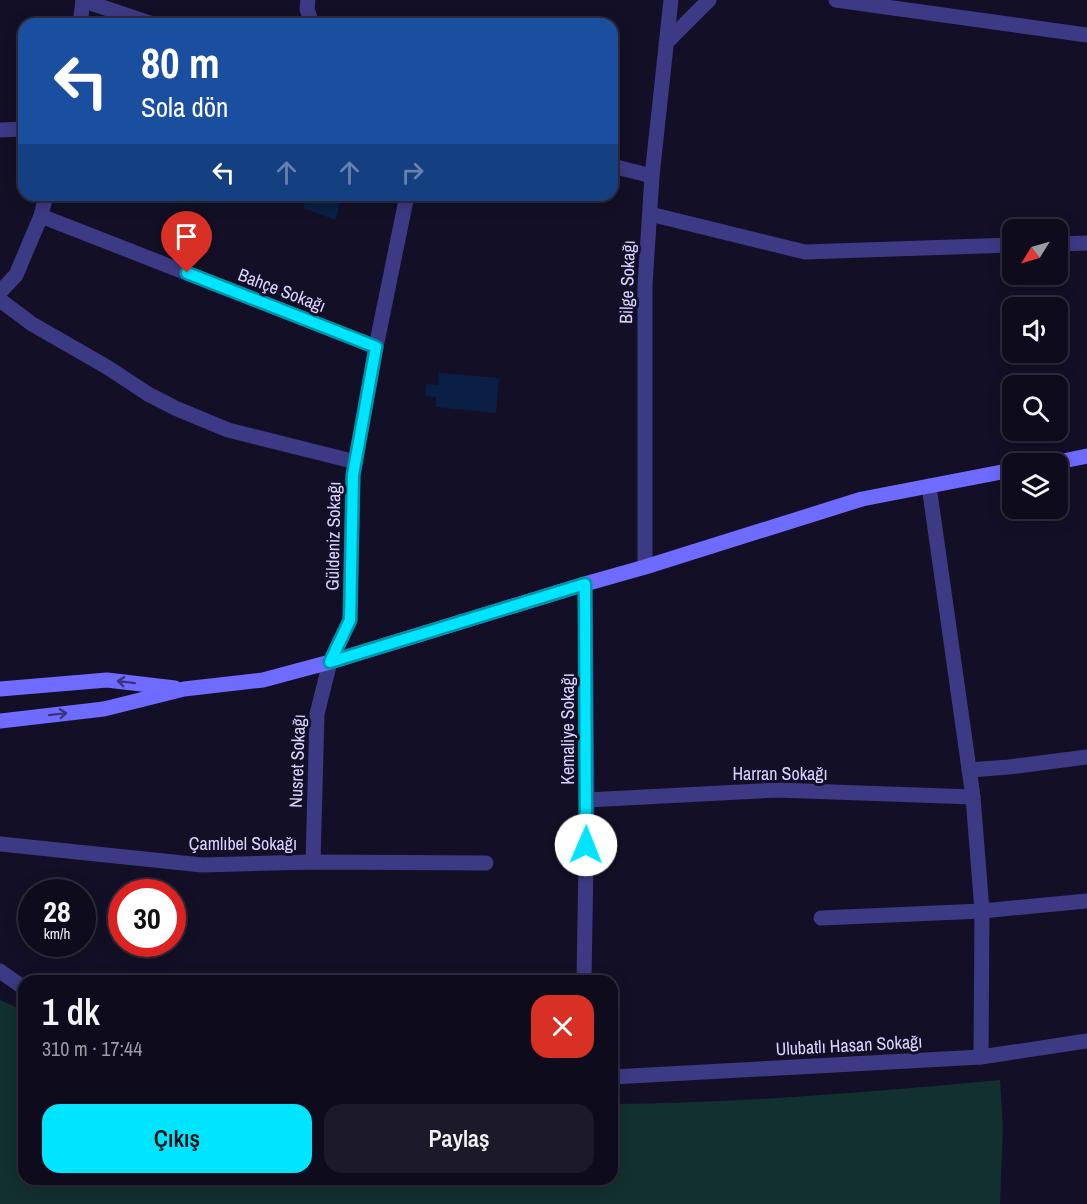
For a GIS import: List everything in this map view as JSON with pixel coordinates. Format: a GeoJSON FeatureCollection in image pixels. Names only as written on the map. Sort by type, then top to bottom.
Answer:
{"type":"FeatureCollection","features":[{"type":"Feature","properties":{"kind":"main road"},"geometry":{"type":"LineString","coordinates":[[1068,460],[1087,456]]}},
{"type":"Feature","properties":{"kind":"main road"},"geometry":{"type":"LineString","coordinates":[[0,721],[104,709],[184,688],[263,680],[645,567],[862,499],[1002,472]]}},
{"type":"Feature","properties":{"kind":"main road"},"geometry":{"type":"LineString","coordinates":[[0,689],[107,680],[184,688]]}},
{"type":"Feature","properties":{"kind":"street"},"geometry":{"type":"LineString","coordinates":[[81,18],[83,0],[136,18]]}},
{"type":"Feature","properties":{"kind":"street"},"geometry":{"type":"LineString","coordinates":[[308,0],[307,9],[310,18]]}},
{"type":"Feature","properties":{"kind":"street","name":"Bilge Sokağı"},"geometry":{"type":"LineString","coordinates":[[645,567],[645,285],[652,176],[671,0]]}},
{"type":"Feature","properties":{"kind":"street"},"geometry":{"type":"LineString","coordinates":[[666,43],[710,0]]}},
{"type":"Feature","properties":{"kind":"street"},"geometry":{"type":"LineString","coordinates":[[836,0],[1087,35]]}},
{"type":"Feature","properties":{"kind":"street"},"geometry":{"type":"LineString","coordinates":[[0,130],[18,129]]}},
{"type":"Feature","properties":{"kind":"street"},"geometry":{"type":"LineString","coordinates":[[618,168],[652,176]]}},
{"type":"Feature","properties":{"kind":"street"},"geometry":{"type":"LineString","coordinates":[[0,292],[16,275],[41,216],[45,201]]}},
{"type":"Feature","properties":{"kind":"street","name":"Güldeniz Sokağı"},"geometry":{"type":"LineString","coordinates":[[330,662],[350,620],[353,475],[406,201]]}},
{"type":"Feature","properties":{"kind":"street"},"geometry":{"type":"LineString","coordinates":[[650,214],[805,252],[1002,246]]}},
{"type":"Feature","properties":{"kind":"street","name":"Bahçe Sokağı"},"geometry":{"type":"LineString","coordinates":[[41,216],[376,347]]}},
{"type":"Feature","properties":{"kind":"street"},"geometry":{"type":"LineString","coordinates":[[1068,244],[1087,243]]}},
{"type":"Feature","properties":{"kind":"street"},"geometry":{"type":"LineString","coordinates":[[0,300],[32,324],[107,367],[148,394],[203,421],[228,430],[356,462]]}},
{"type":"Feature","properties":{"kind":"street"},"geometry":{"type":"LineString","coordinates":[[929,486],[973,797],[982,910],[981,1057]]}},
{"type":"Feature","properties":{"kind":"street","name":"Kemaliye Sokağı"},"geometry":{"type":"LineString","coordinates":[[584,975],[587,800],[585,584]]}},
{"type":"Feature","properties":{"kind":"street","name":"Nusret Sokağı"},"geometry":{"type":"LineString","coordinates":[[313,862],[317,714],[330,662]]}},
{"type":"Feature","properties":{"kind":"street"},"geometry":{"type":"LineString","coordinates":[[969,770],[1087,757]]}},
{"type":"Feature","properties":{"kind":"street","name":"Harran Sokağı"},"geometry":{"type":"LineString","coordinates":[[587,800],[777,790],[973,797]]}},
{"type":"Feature","properties":{"kind":"street","name":"Çamlıbel Sokağı"},"geometry":{"type":"LineString","coordinates":[[0,844],[202,865],[313,862],[486,863]]}},
{"type":"Feature","properties":{"kind":"street"},"geometry":{"type":"LineString","coordinates":[[821,918],[982,910],[1087,901]]}},
{"type":"Feature","properties":{"kind":"street"},"geometry":{"type":"LineString","coordinates":[[0,971],[18,984]]}},
{"type":"Feature","properties":{"kind":"street","name":"Ulubatlı Hasan Sokağı"},"geometry":{"type":"LineString","coordinates":[[618,1077],[981,1057],[1087,1041]]}},
{"type":"Feature","properties":{"kind":"green space"},"geometry":{"type":"Polygon","coordinates":[[[0,1000],[18,1008],[18,1185],[618,1185],[618,1104],[855,1093],[1000,1080],[1003,1128],[1000,1204],[0,1204],[0,1000]]]}},
{"type":"Feature","properties":{"kind":"water"},"geometry":{"type":"Polygon","coordinates":[[[306,201],[332,201],[340,204],[335,220],[303,208],[306,201]]]}},
{"type":"Feature","properties":{"kind":"water"},"geometry":{"type":"Polygon","coordinates":[[[439,373],[499,378],[496,413],[436,407],[436,397],[425,396],[426,384],[438,385],[439,373]]]}},
{"type":"Feature","properties":{"kind":"route"},"geometry":{"type":"LineString","coordinates":[[187,273],[376,347],[353,475],[350,620],[330,662],[585,584],[586,845]]}}]}
